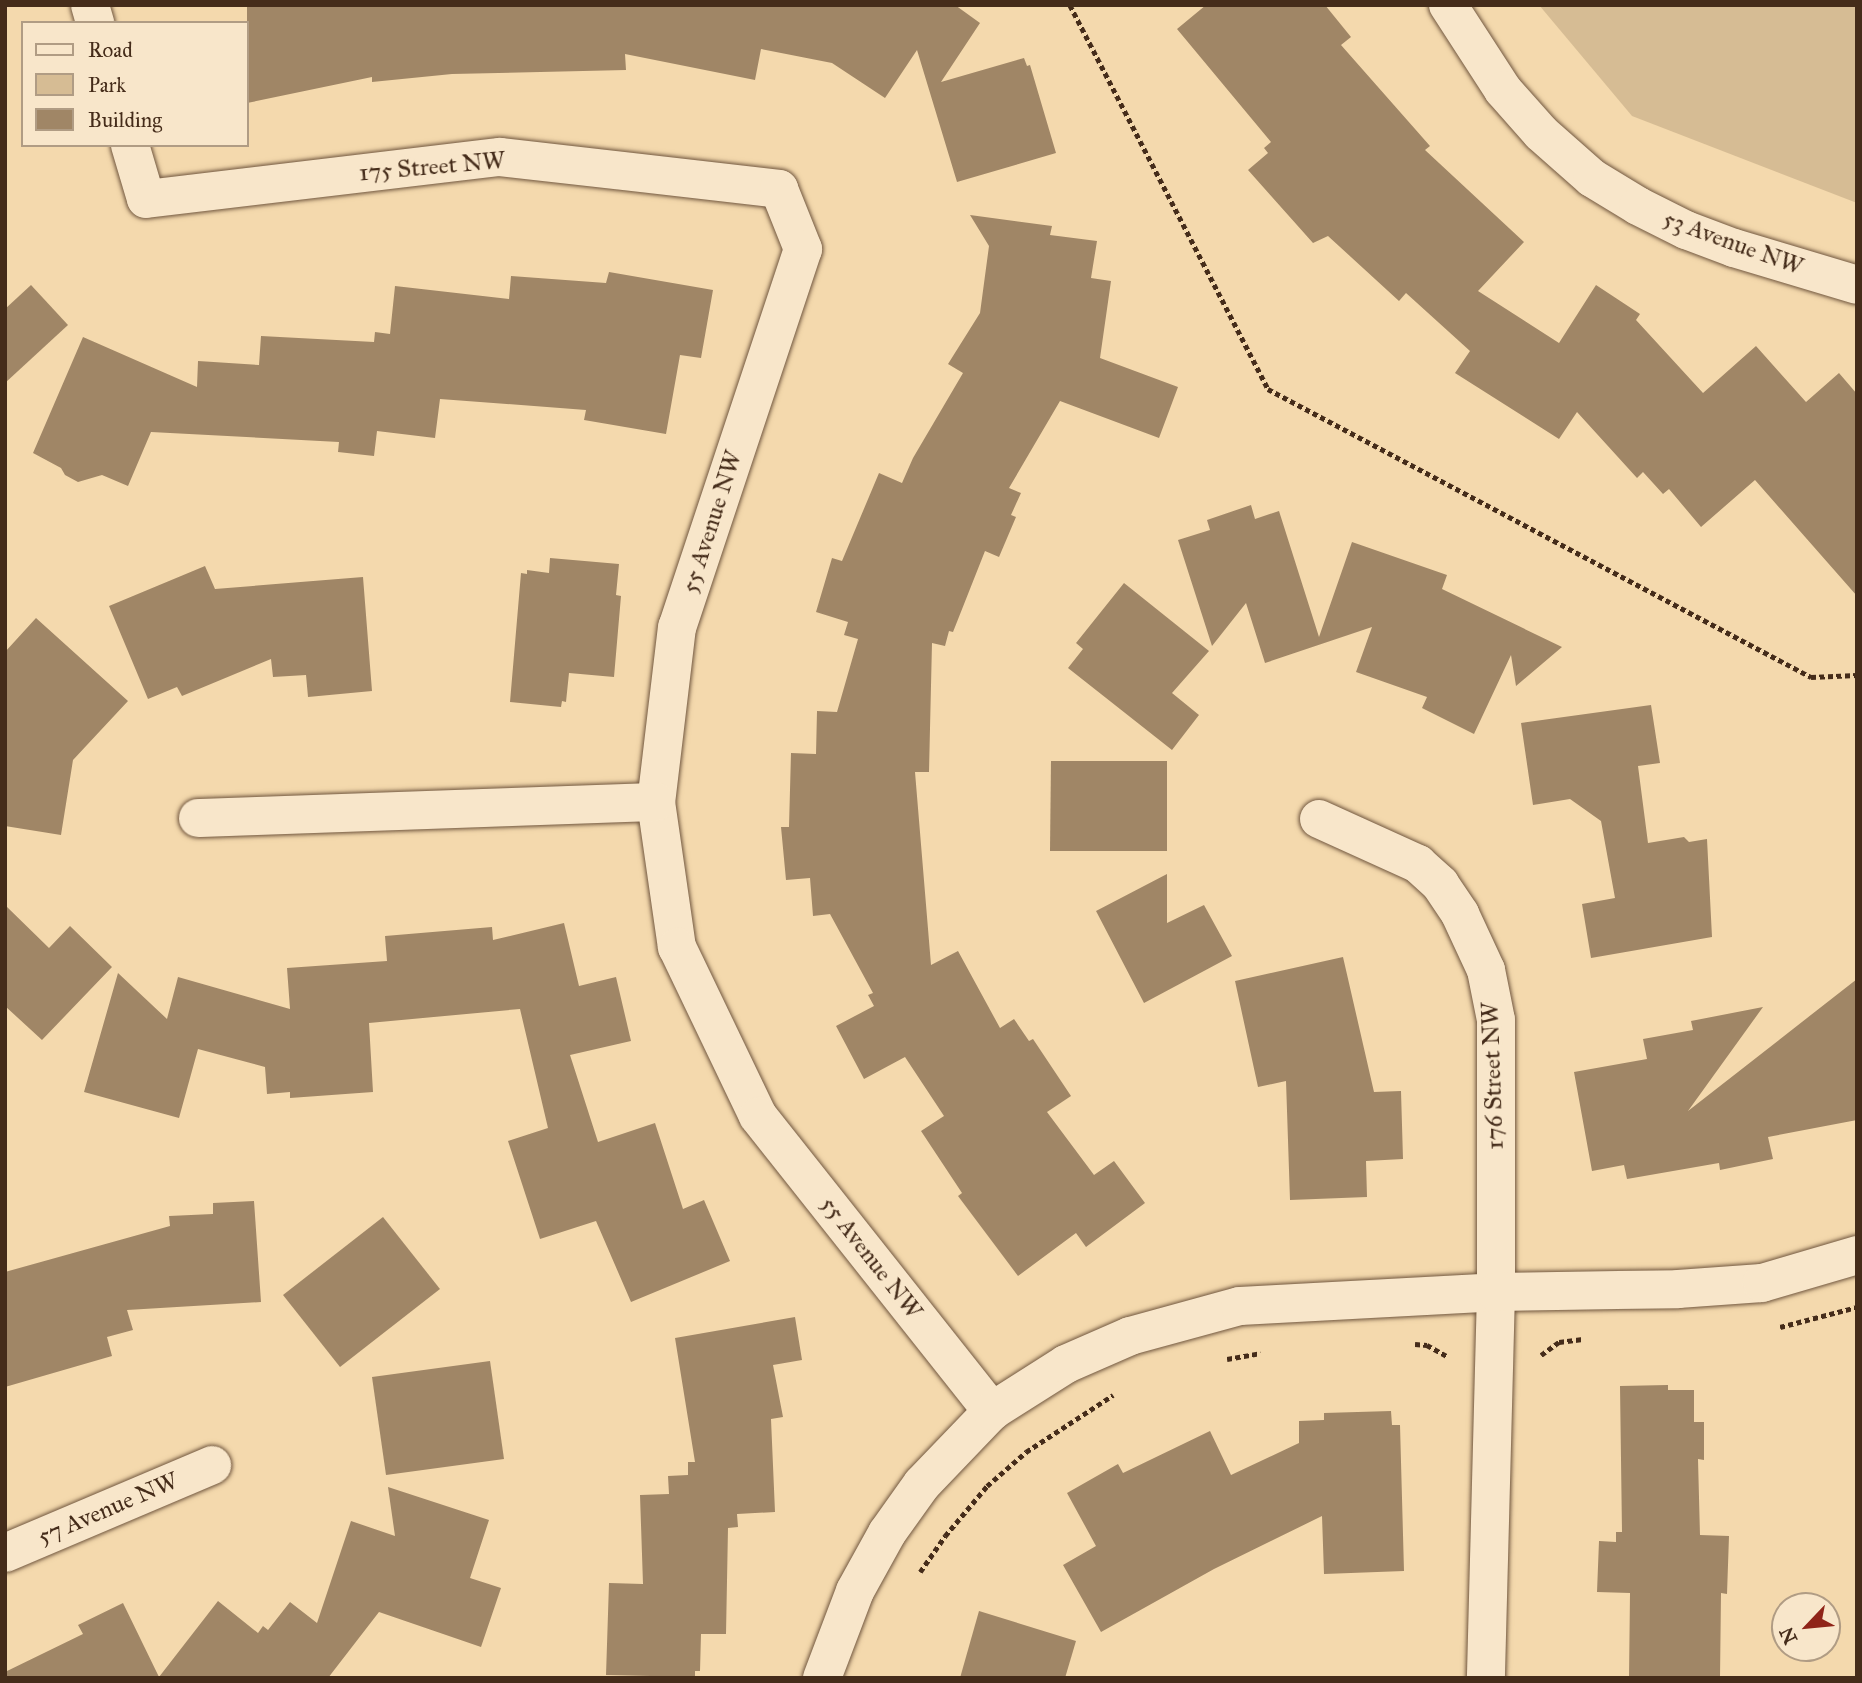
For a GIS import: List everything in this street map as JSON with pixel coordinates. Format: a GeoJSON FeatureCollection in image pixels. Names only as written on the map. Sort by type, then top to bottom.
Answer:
{"type":"FeatureCollection","features":[{"type":"Feature","properties":{"kind":"street","name":"53 Avenue NW"},"geometry":{"type":"LineString","coordinates":[[1448,5],[1503,90],[1541,133],[1592,178],[1638,206],[1686,230],[1734,248],[1857,285]]}},
{"type":"Feature","properties":{"kind":"street","name":"175 Street NW"},"geometry":{"type":"LineString","coordinates":[[131,147],[146,199],[500,157],[779,189],[803,249]]}},
{"type":"Feature","properties":{"kind":"street","name":"55 Avenue NW"},"geometry":{"type":"LineString","coordinates":[[803,249],[677,627],[656,802],[677,947],[758,1116],[992,1411]]}},
{"type":"Feature","properties":{"kind":"street"},"geometry":{"type":"LineString","coordinates":[[198,818],[656,802]]}},
{"type":"Feature","properties":{"kind":"street","name":"176 Street NW"},"geometry":{"type":"LineString","coordinates":[[1319,819],[1418,864],[1440,884],[1460,915],[1486,970],[1496,1020],[1496,1292],[1486,1678]]}},
{"type":"Feature","properties":{"kind":"street"},"geometry":{"type":"LineString","coordinates":[[822,1678],[855,1591],[887,1533],[922,1484],[992,1411],[1066,1364],[1130,1336],[1240,1306],[1496,1292],[1678,1289],[1762,1283],[1857,1255]]}},
{"type":"Feature","properties":{"kind":"street","name":"57 Avenue NW"},"geometry":{"type":"LineString","coordinates":[[5,1553],[212,1465]]}},
{"type":"Feature","properties":{"kind":"path"},"geometry":{"type":"LineString","coordinates":[[1070,5],[1268,389],[1811,677],[1857,675]]}},
{"type":"Feature","properties":{"kind":"path"},"geometry":{"type":"LineString","coordinates":[[1405,1344],[1427,1345],[1449,1357]]}},
{"type":"Feature","properties":{"kind":"path"},"geometry":{"type":"LineString","coordinates":[[1220,1360],[1263,1352]]}},
{"type":"Feature","properties":{"kind":"path"},"geometry":{"type":"LineString","coordinates":[[917,1576],[945,1536],[987,1486],[1026,1451],[1073,1419],[1126,1390]]}},
{"type":"Feature","properties":{"kind":"green space"},"geometry":{"type":"Polygon","coordinates":[[[1539,5],[1857,5],[1857,203],[1632,116],[1539,5]]]}},
{"type":"Feature","properties":{"kind":"building"},"geometry":{"type":"Polygon","coordinates":[[[247,5],[955,5],[980,23],[941,82],[1024,58],[1027,66],[1030,65],[1056,153],[957,182],[917,50],[885,98],[832,63],[761,49],[755,80],[625,54],[626,70],[452,74],[372,82],[372,77],[248,103],[247,5]]]}},
{"type":"Feature","properties":{"kind":"building"},"geometry":{"type":"Polygon","coordinates":[[[1206,5],[1325,5],[1351,37],[1341,45],[1430,146],[1425,150],[1524,242],[1478,291],[1559,343],[1596,285],[1640,314],[1636,320],[1703,393],[1756,346],[1806,402],[1839,373],[1857,394],[1857,596],[1755,480],[1701,527],[1669,489],[1663,494],[1643,472],[1637,478],[1577,412],[1559,439],[1455,373],[1470,351],[1406,293],[1399,301],[1328,236],[1313,243],[1248,170],[1268,153],[1264,148],[1271,142],[1177,29],[1206,5]]]}},
{"type":"Feature","properties":{"kind":"building"},"geometry":{"type":"Polygon","coordinates":[[[970,215],[1052,226],[1050,235],[1097,241],[1091,278],[1111,281],[1100,358],[1178,387],[1159,438],[1060,401],[1009,488],[1021,493],[1011,515],[1016,517],[999,557],[985,551],[953,632],[949,631],[945,646],[932,643],[929,772],[915,772],[931,965],[958,951],[1000,1028],[1014,1019],[1029,1041],[1033,1039],[1071,1096],[1047,1112],[1094,1175],[1114,1161],[1145,1203],[1086,1247],[1076,1233],[1018,1276],[958,1196],[962,1193],[921,1131],[944,1116],[905,1057],[864,1079],[836,1026],[874,1006],[868,995],[873,993],[830,914],[813,916],[810,878],[786,880],[781,827],[789,827],[791,753],[816,754],[817,711],[837,712],[858,639],[844,635],[848,622],[816,612],[832,558],[842,561],[879,473],[902,483],[913,458],[963,373],[948,364],[980,313],[989,246],[970,215]]]}},
{"type":"Feature","properties":{"kind":"building"},"geometry":{"type":"Polygon","coordinates":[[[609,272],[713,290],[701,358],[680,355],[666,434],[584,420],[586,410],[440,399],[435,438],[377,431],[374,456],[338,452],[339,442],[151,432],[128,486],[102,475],[78,482],[65,475],[61,468],[33,453],[83,337],[197,387],[198,361],[259,365],[261,336],[374,342],[375,332],[390,334],[395,286],[509,299],[511,276],[606,283],[609,272]]]}},
{"type":"Feature","properties":{"kind":"building"},"geometry":{"type":"Polygon","coordinates":[[[31,285],[68,325],[5,383],[5,309],[31,285]]]}},
{"type":"Feature","properties":{"kind":"building"},"geometry":{"type":"Polygon","coordinates":[[[1251,505],[1255,519],[1279,511],[1319,637],[1352,542],[1447,575],[1442,589],[1562,647],[1516,686],[1511,655],[1474,734],[1422,708],[1427,697],[1356,672],[1372,627],[1265,663],[1246,603],[1212,646],[1178,540],[1210,530],[1207,520],[1251,505]]]}},
{"type":"Feature","properties":{"kind":"building"},"geometry":{"type":"Polygon","coordinates":[[[550,558],[619,564],[616,595],[621,596],[614,677],[569,673],[566,702],[562,701],[561,707],[510,702],[521,573],[527,574],[527,570],[549,573],[550,558]]]}},
{"type":"Feature","properties":{"kind":"building"},"geometry":{"type":"Polygon","coordinates":[[[205,566],[215,589],[363,577],[372,691],[308,697],[306,675],[273,677],[271,659],[182,696],[177,687],[148,699],[109,606],[205,566]]]}},
{"type":"Feature","properties":{"kind":"building"},"geometry":{"type":"Polygon","coordinates":[[[1124,583],[1209,651],[1172,693],[1199,715],[1172,750],[1068,668],[1083,649],[1076,643],[1124,583]]]}},
{"type":"Feature","properties":{"kind":"building"},"geometry":{"type":"Polygon","coordinates":[[[36,618],[128,701],[73,760],[61,835],[5,826],[5,652],[36,618]]]}},
{"type":"Feature","properties":{"kind":"building"},"geometry":{"type":"Polygon","coordinates":[[[1651,705],[1660,763],[1638,766],[1648,843],[1684,837],[1689,842],[1707,839],[1712,937],[1591,958],[1582,904],[1615,898],[1601,821],[1570,799],[1533,805],[1521,723],[1651,705]]]}},
{"type":"Feature","properties":{"kind":"building"},"geometry":{"type":"Polygon","coordinates":[[[1051,761],[1167,761],[1167,851],[1050,851],[1051,761]]]}},
{"type":"Feature","properties":{"kind":"building"},"geometry":{"type":"Polygon","coordinates":[[[1167,874],[1167,923],[1204,905],[1232,956],[1144,1003],[1096,911],[1167,874]]]}},
{"type":"Feature","properties":{"kind":"building"},"geometry":{"type":"Polygon","coordinates":[[[5,905],[49,948],[70,926],[112,967],[42,1040],[5,1006],[5,905]]]}},
{"type":"Feature","properties":{"kind":"building"},"geometry":{"type":"Polygon","coordinates":[[[564,923],[579,986],[616,977],[631,1041],[570,1055],[598,1142],[655,1123],[683,1209],[704,1200],[730,1261],[631,1302],[596,1221],[540,1239],[508,1141],[548,1128],[520,1009],[369,1023],[373,1092],[290,1098],[290,1092],[267,1094],[265,1067],[198,1049],[179,1118],[84,1092],[118,973],[167,1019],[178,977],[290,1009],[287,968],[387,961],[385,936],[492,927],[493,940],[564,923]]]}},
{"type":"Feature","properties":{"kind":"building"},"geometry":{"type":"Polygon","coordinates":[[[1343,957],[1374,1092],[1401,1091],[1403,1159],[1366,1161],[1367,1197],[1290,1200],[1286,1081],[1258,1087],[1235,981],[1343,957]]]}},
{"type":"Feature","properties":{"kind":"building"},"geometry":{"type":"Polygon","coordinates":[[[1857,979],[1857,1120],[1768,1137],[1773,1159],[1720,1170],[1719,1163],[1627,1179],[1624,1165],[1592,1171],[1574,1072],[1647,1059],[1643,1039],[1693,1030],[1691,1021],[1763,1007],[1688,1111],[1857,979]]]}},
{"type":"Feature","properties":{"kind":"building"},"geometry":{"type":"Polygon","coordinates":[[[254,1201],[261,1302],[127,1310],[133,1330],[107,1337],[112,1356],[5,1387],[5,1272],[170,1226],[169,1216],[213,1214],[213,1203],[254,1201]]]}},
{"type":"Feature","properties":{"kind":"building"},"geometry":{"type":"Polygon","coordinates":[[[383,1217],[440,1289],[340,1367],[283,1295],[383,1217]]]}},
{"type":"Feature","properties":{"kind":"building"},"geometry":{"type":"Polygon","coordinates":[[[795,1317],[802,1360],[773,1365],[783,1417],[771,1419],[775,1512],[737,1514],[738,1527],[728,1528],[726,1634],[701,1634],[700,1671],[695,1671],[695,1677],[606,1675],[609,1583],[643,1584],[640,1495],[669,1494],[668,1476],[688,1475],[688,1462],[695,1462],[675,1338],[795,1317]]]}},
{"type":"Feature","properties":{"kind":"building"},"geometry":{"type":"Polygon","coordinates":[[[490,1361],[504,1459],[386,1475],[372,1377],[490,1361]]]}},
{"type":"Feature","properties":{"kind":"building"},"geometry":{"type":"Polygon","coordinates":[[[1668,1385],[1668,1390],[1694,1390],[1694,1422],[1704,1422],[1704,1460],[1698,1459],[1700,1535],[1729,1536],[1727,1594],[1721,1593],[1720,1678],[1629,1678],[1630,1593],[1597,1592],[1599,1541],[1616,1542],[1616,1532],[1622,1532],[1620,1386],[1668,1385]]]}},
{"type":"Feature","properties":{"kind":"building"},"geometry":{"type":"Polygon","coordinates":[[[1391,1411],[1392,1425],[1400,1425],[1404,1571],[1324,1574],[1322,1516],[1214,1569],[1101,1632],[1063,1565],[1096,1546],[1067,1493],[1118,1464],[1123,1473],[1210,1431],[1231,1475],[1299,1443],[1299,1421],[1324,1420],[1324,1413],[1391,1411]]]}},
{"type":"Feature","properties":{"kind":"building"},"geometry":{"type":"Polygon","coordinates":[[[388,1487],[489,1520],[470,1578],[501,1588],[481,1647],[379,1612],[328,1678],[5,1678],[5,1672],[83,1634],[78,1625],[123,1603],[159,1677],[218,1601],[258,1633],[263,1626],[268,1630],[290,1602],[317,1623],[351,1521],[395,1536],[388,1487]]]}},
{"type":"Feature","properties":{"kind":"building"},"geometry":{"type":"Polygon","coordinates":[[[979,1611],[1076,1641],[1065,1678],[960,1678],[979,1611]]]}}]}
